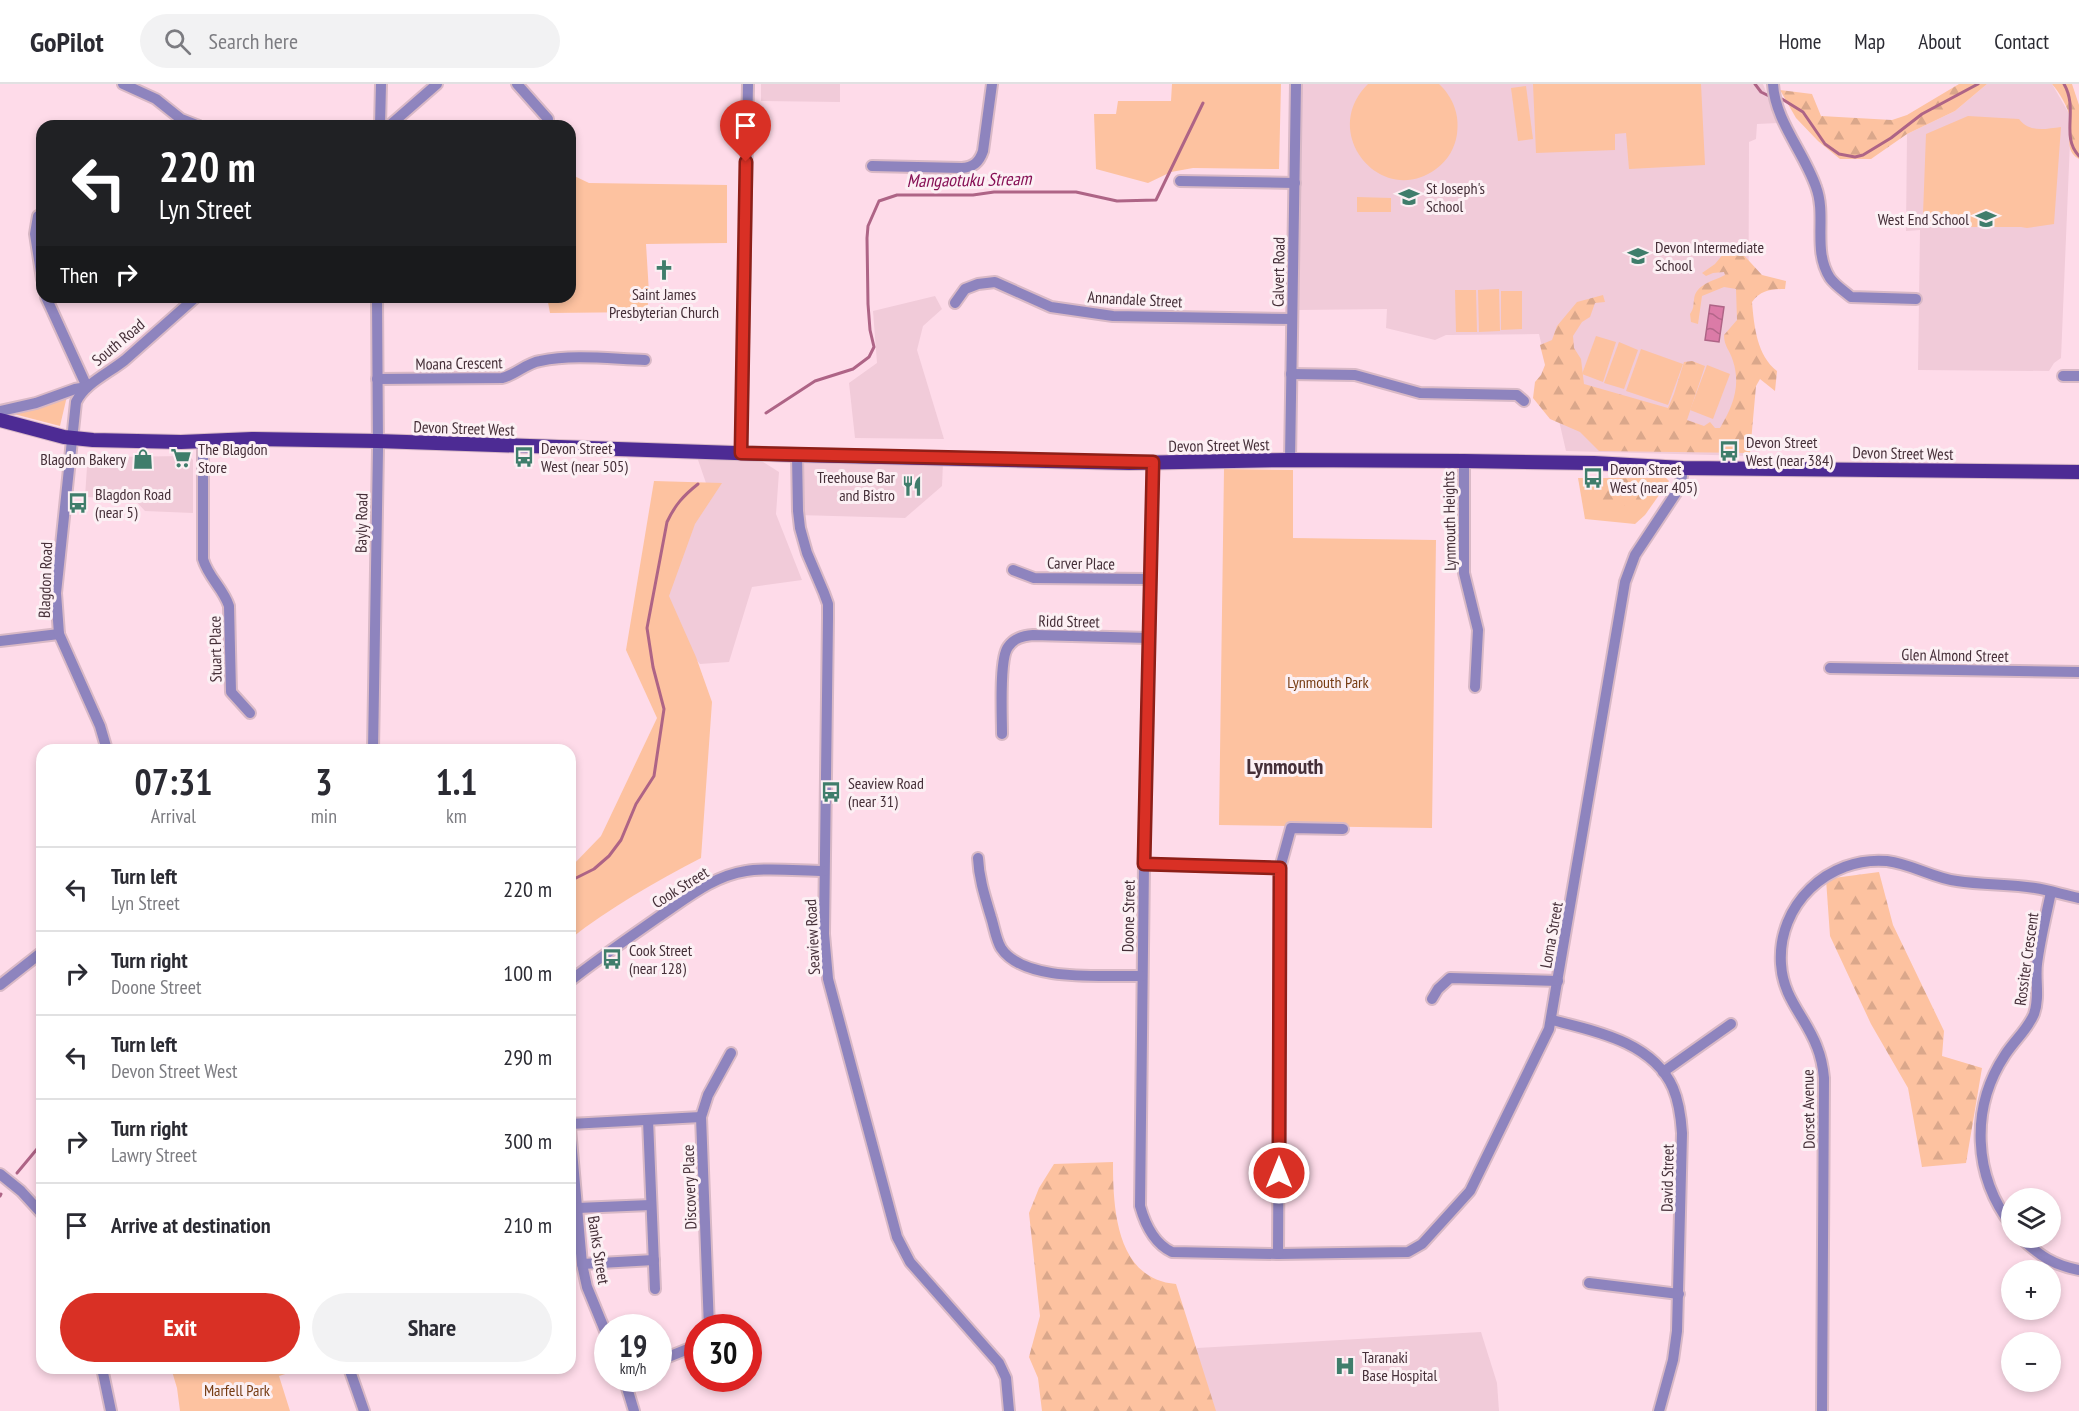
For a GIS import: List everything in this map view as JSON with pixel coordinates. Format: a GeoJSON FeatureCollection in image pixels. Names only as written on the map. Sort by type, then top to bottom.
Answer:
{"type":"FeatureCollection","features":[{"type":"Feature","properties":{"kind":"main road"},"geometry":{"type":"LineString","coordinates":[[0,420],[72,438]]}},
{"type":"Feature","properties":{"kind":"main road","name":"Devon Street West"},"geometry":{"type":"LineString","coordinates":[[72,438],[377,441],[797,455],[1153,462],[1464,461],[1594,463],[1683,468],[2079,472]]}},
{"type":"Feature","properties":{"kind":"street"},"geometry":{"type":"LineString","coordinates":[[123,84],[156,99],[185,120]]}},
{"type":"Feature","properties":{"kind":"street"},"geometry":{"type":"LineString","coordinates":[[380,120],[381,84]]}},
{"type":"Feature","properties":{"kind":"street"},"geometry":{"type":"LineString","coordinates":[[396,120],[437,84]]}},
{"type":"Feature","properties":{"kind":"street"},"geometry":{"type":"LineString","coordinates":[[517,84],[548,119]]}},
{"type":"Feature","properties":{"kind":"street"},"geometry":{"type":"LineString","coordinates":[[741,453],[748,84]]}},
{"type":"Feature","properties":{"kind":"street"},"geometry":{"type":"LineString","coordinates":[[872,166],[962,168],[975,164],[983,152],[992,84]]}},
{"type":"Feature","properties":{"kind":"street","name":"Calvert Road"},"geometry":{"type":"LineString","coordinates":[[1290,460],[1296,84]]}},
{"type":"Feature","properties":{"kind":"street"},"geometry":{"type":"LineString","coordinates":[[1773,84],[1780,111],[1817,187],[1822,261],[1831,279],[1851,297],[1916,299]]}},
{"type":"Feature","properties":{"kind":"street"},"geometry":{"type":"LineString","coordinates":[[1180,181],[1295,183]]}},
{"type":"Feature","properties":{"kind":"street","name":"Annandale Street"},"geometry":{"type":"LineString","coordinates":[[955,303],[965,289],[978,284],[995,282],[1051,307],[1113,316],[1292,319]]}},
{"type":"Feature","properties":{"kind":"street"},"geometry":{"type":"LineString","coordinates":[[49,303],[87,387]]}},
{"type":"Feature","properties":{"kind":"street","name":"South Road"},"geometry":{"type":"LineString","coordinates":[[72,438],[76,402],[80,394],[124,360],[189,303]]}},
{"type":"Feature","properties":{"kind":"street","name":"Bayly Road"},"geometry":{"type":"LineString","coordinates":[[373,744],[377,303]]}},
{"type":"Feature","properties":{"kind":"street","name":"Moana Crescent"},"geometry":{"type":"LineString","coordinates":[[377,379],[502,378],[512,376],[536,361],[554,358],[645,360]]}},
{"type":"Feature","properties":{"kind":"street"},"geometry":{"type":"LineString","coordinates":[[1292,374],[1355,375],[1420,393],[1517,395],[1524,401]]}},
{"type":"Feature","properties":{"kind":"street"},"geometry":{"type":"LineString","coordinates":[[2063,376],[2079,376]]}},
{"type":"Feature","properties":{"kind":"street","name":"South Road"},"geometry":{"type":"LineString","coordinates":[[0,411],[36,403],[75,388],[87,387]]}},
{"type":"Feature","properties":{"kind":"street","name":"Blagdon Road"},"geometry":{"type":"LineString","coordinates":[[72,438],[56,593],[60,634],[100,726],[105,744]]}},
{"type":"Feature","properties":{"kind":"street","name":"Stuart Place"},"geometry":{"type":"LineString","coordinates":[[203,441],[202,559],[205,568],[226,596],[229,606],[231,692],[250,713]]}},
{"type":"Feature","properties":{"kind":"street","name":"Seaview Road"},"geometry":{"type":"LineString","coordinates":[[797,455],[800,528],[807,553],[828,604],[824,871],[824,934],[828,979],[897,1237],[914,1267],[999,1363],[1006,1378],[1010,1411]]}},
{"type":"Feature","properties":{"kind":"street","name":"Lynmouth Heights"},"geometry":{"type":"LineString","coordinates":[[1464,461],[1464,573],[1478,630],[1475,687]]}},
{"type":"Feature","properties":{"kind":"street","name":"Doone Street"},"geometry":{"type":"LineString","coordinates":[[1153,462],[1142,976],[1140,1206],[1146,1222],[1161,1244],[1172,1252],[1278,1254]]}},
{"type":"Feature","properties":{"kind":"street","name":"Lorna Street"},"geometry":{"type":"LineString","coordinates":[[1278,1254],[1400,1253],[1416,1249],[1470,1191],[1552,1020],[1625,582],[1635,555],[1678,490],[1683,468]]}},
{"type":"Feature","properties":{"kind":"street","name":"Carver Place"},"geometry":{"type":"LineString","coordinates":[[1013,570],[1034,578],[1149,579]]}},
{"type":"Feature","properties":{"kind":"street"},"geometry":{"type":"LineString","coordinates":[[0,641],[60,634]]}},
{"type":"Feature","properties":{"kind":"street","name":"Ridd Street"},"geometry":{"type":"LineString","coordinates":[[1002,734],[1003,661],[1008,645],[1014,640],[1033,635],[1149,638]]}},
{"type":"Feature","properties":{"kind":"street","name":"Glen Almond Street"},"geometry":{"type":"LineString","coordinates":[[1830,668],[2079,672]]}},
{"type":"Feature","properties":{"kind":"street"},"geometry":{"type":"LineString","coordinates":[[1278,1254],[1280,868],[1291,828],[1343,829]]}},
{"type":"Feature","properties":{"kind":"street"},"geometry":{"type":"LineString","coordinates":[[978,858],[979,878],[1000,947],[1014,961],[1035,971],[1052,974],[1142,976]]}},
{"type":"Feature","properties":{"kind":"street","name":"Dorset Avenue"},"geometry":{"type":"LineString","coordinates":[[1822,1411],[1824,1078],[1818,1047],[1787,993],[1783,980],[1782,939],[1790,917],[1803,896],[1822,878],[1840,868],[1856,863],[1876,861],[1902,864],[1954,881],[2036,888],[2079,898]]}},
{"type":"Feature","properties":{"kind":"street"},"geometry":{"type":"LineString","coordinates":[[1144,864],[1280,868]]}},
{"type":"Feature","properties":{"kind":"street","name":"Cook Street"},"geometry":{"type":"LineString","coordinates":[[576,976],[685,900],[730,874],[748,870],[824,871]]}},
{"type":"Feature","properties":{"kind":"street","name":"Rossiter Crescent"},"geometry":{"type":"LineString","coordinates":[[2001,1210],[1984,1170],[1980,1132],[1982,1112],[1986,1093],[2004,1056],[2034,1013],[2037,1000],[2039,952],[2051,892]]}},
{"type":"Feature","properties":{"kind":"street"},"geometry":{"type":"LineString","coordinates":[[0,985],[36,957]]}},
{"type":"Feature","properties":{"kind":"street"},"geometry":{"type":"LineString","coordinates":[[1432,999],[1438,989],[1450,978],[1558,981]]}},
{"type":"Feature","properties":{"kind":"street","name":"David Street"},"geometry":{"type":"LineString","coordinates":[[1552,1020],[1622,1041],[1642,1052],[1663,1072],[1673,1086],[1680,1108],[1682,1133],[1677,1331],[1673,1360],[1659,1411]]}},
{"type":"Feature","properties":{"kind":"street"},"geometry":{"type":"LineString","coordinates":[[1663,1072],[1731,1023]]}},
{"type":"Feature","properties":{"kind":"street","name":"Discovery Place"},"geometry":{"type":"LineString","coordinates":[[708,1314],[701,1117],[708,1095],[731,1053]]}},
{"type":"Feature","properties":{"kind":"street","name":"Banks Street"},"geometry":{"type":"LineString","coordinates":[[576,1126],[701,1117]]}},
{"type":"Feature","properties":{"kind":"street"},"geometry":{"type":"LineString","coordinates":[[648,1120],[655,1289]]}},
{"type":"Feature","properties":{"kind":"street"},"geometry":{"type":"LineString","coordinates":[[0,1174],[21,1191],[36,1207]]}},
{"type":"Feature","properties":{"kind":"street","name":"Banks Street"},"geometry":{"type":"LineString","coordinates":[[576,1196],[582,1264],[587,1287],[598,1314]]}},
{"type":"Feature","properties":{"kind":"street"},"geometry":{"type":"LineString","coordinates":[[577,1208],[651,1205]]}},
{"type":"Feature","properties":{"kind":"street"},"geometry":{"type":"LineString","coordinates":[[2033,1248],[2058,1266],[2079,1270]]}},
{"type":"Feature","properties":{"kind":"street"},"geometry":{"type":"LineString","coordinates":[[582,1264],[654,1260]]}},
{"type":"Feature","properties":{"kind":"street"},"geometry":{"type":"LineString","coordinates":[[1589,1283],[1679,1294]]}},
{"type":"Feature","properties":{"kind":"street"},"geometry":{"type":"LineString","coordinates":[[103,1374],[111,1411]]}},
{"type":"Feature","properties":{"kind":"street"},"geometry":{"type":"LineString","coordinates":[[351,1374],[364,1411]]}},
{"type":"Feature","properties":{"kind":"street"},"geometry":{"type":"LineString","coordinates":[[628,1392],[634,1411]]}},
{"type":"Feature","properties":{"kind":"shaded area"},"geometry":{"type":"Polygon","coordinates":[[[761,84],[840,84],[840,102],[761,101],[761,84]]]}},
{"type":"Feature","properties":{"kind":"shaded area","name":"Devon Intermediate School"},"geometry":{"type":"Polygon","coordinates":[[[1302,84],[1763,84],[1778,123],[1757,124],[1756,139],[1749,142],[1748,456],[1566,451],[1539,334],[1446,335],[1435,340],[1386,328],[1387,309],[1297,310],[1302,84]]]}},
{"type":"Feature","properties":{"kind":"shaded area","name":"West End School"},"geometry":{"type":"Polygon","coordinates":[[[1987,84],[2052,84],[2071,117],[2061,358],[2049,371],[1918,370],[1920,230],[1906,231],[1907,134],[1955,111],[1987,84]]]}},
{"type":"Feature","properties":{"kind":"shaded area"},"geometry":{"type":"Polygon","coordinates":[[[935,296],[942,309],[923,326],[917,350],[944,439],[855,438],[849,383],[877,363],[873,311],[935,296]]]}},
{"type":"Feature","properties":{"kind":"shaded area"},"geometry":{"type":"Polygon","coordinates":[[[696,454],[757,458],[779,472],[776,514],[802,580],[752,587],[729,662],[700,664],[687,649],[656,601],[707,486],[696,454]]]}},
{"type":"Feature","properties":{"kind":"shaded area"},"geometry":{"type":"Polygon","coordinates":[[[189,456],[193,460],[193,513],[145,511],[134,499],[85,497],[87,467],[92,460],[101,457],[189,456]]]}},
{"type":"Feature","properties":{"kind":"shaded area"},"geometry":{"type":"Polygon","coordinates":[[[802,459],[943,463],[942,486],[905,518],[798,515],[802,459]]]}},
{"type":"Feature","properties":{"kind":"shaded area","name":"Taranaki Base Hospital"},"geometry":{"type":"Polygon","coordinates":[[[1481,1332],[1497,1383],[1499,1411],[1202,1411],[1197,1348],[1481,1332]]]}},
{"type":"Feature","properties":{"kind":"green space"},"geometry":{"type":"Polygon","coordinates":[[[1172,84],[1281,84],[1279,169],[1193,168],[1171,172],[1148,183],[1096,169],[1094,114],[1116,114],[1118,101],[1171,101],[1172,84]]]}},
{"type":"Feature","properties":{"kind":"green space"},"geometry":{"type":"Polygon","coordinates":[[[1368,84],[1439,84],[1444,89],[1452,101],[1458,127],[1453,149],[1436,169],[1416,179],[1396,179],[1378,173],[1363,160],[1353,143],[1350,124],[1354,103],[1368,84]]]}},
{"type":"Feature","properties":{"kind":"green space"},"geometry":{"type":"Polygon","coordinates":[[[1533,84],[1701,84],[1705,165],[1629,169],[1626,133],[1615,134],[1615,150],[1536,153],[1533,84]]]}},
{"type":"Feature","properties":{"kind":"green space"},"geometry":{"type":"Polygon","coordinates":[[[1959,84],[1987,84],[1955,111],[1907,134],[1871,159],[1840,159],[1818,141],[1796,118],[1780,90],[1812,94],[1821,116],[1892,120],[1907,115],[1959,84]]]}},
{"type":"Feature","properties":{"kind":"green space"},"geometry":{"type":"Polygon","coordinates":[[[2052,84],[2072,84],[2079,105],[2079,159],[2071,151],[2068,110],[2052,84]]]}},
{"type":"Feature","properties":{"kind":"green space"},"geometry":{"type":"Polygon","coordinates":[[[1526,86],[1533,139],[1518,141],[1511,88],[1526,86]]]}},
{"type":"Feature","properties":{"kind":"green space"},"geometry":{"type":"Polygon","coordinates":[[[1968,116],[2019,119],[2028,126],[2038,129],[2061,127],[2054,224],[2027,228],[1934,227],[1923,214],[1926,134],[1968,116]]]}},
{"type":"Feature","properties":{"kind":"green space"},"geometry":{"type":"Polygon","coordinates":[[[576,177],[589,183],[727,185],[727,243],[646,244],[649,293],[647,312],[550,313],[548,303],[576,303],[576,177]]]}},
{"type":"Feature","properties":{"kind":"green space"},"geometry":{"type":"Polygon","coordinates":[[[1357,197],[1391,198],[1391,212],[1357,212],[1357,197]]]}},
{"type":"Feature","properties":{"kind":"green space"},"geometry":{"type":"Polygon","coordinates":[[[1739,250],[1762,275],[1786,281],[1785,289],[1767,291],[1752,302],[1761,349],[1770,365],[1777,371],[1775,391],[1760,379],[1756,386],[1750,453],[1599,451],[1580,432],[1550,419],[1533,398],[1535,382],[1545,365],[1540,345],[1552,340],[1557,326],[1577,302],[1603,295],[1605,302],[1595,303],[1590,317],[1582,322],[1573,336],[1574,348],[1581,359],[1584,384],[1668,408],[1684,362],[1692,361],[1705,366],[1687,420],[1704,426],[1710,422],[1715,428],[1720,428],[1729,412],[1736,387],[1732,357],[1724,335],[1737,320],[1736,289],[1724,287],[1702,296],[1698,324],[1691,322],[1690,314],[1698,290],[1725,275],[1724,272],[1706,276],[1702,273],[1715,264],[1724,253],[1739,250]]]}},
{"type":"Feature","properties":{"kind":"green space"},"geometry":{"type":"Polygon","coordinates":[[[1499,289],[1500,331],[1479,332],[1478,290],[1499,289]]]}},
{"type":"Feature","properties":{"kind":"green space"},"geometry":{"type":"Polygon","coordinates":[[[1455,290],[1476,290],[1477,332],[1456,332],[1455,290]]]}},
{"type":"Feature","properties":{"kind":"green space"},"geometry":{"type":"Polygon","coordinates":[[[1501,291],[1522,291],[1522,329],[1501,330],[1501,291]]]}},
{"type":"Feature","properties":{"kind":"green space"},"geometry":{"type":"Polygon","coordinates":[[[1596,336],[1616,342],[1603,382],[1582,374],[1596,336]]]}},
{"type":"Feature","properties":{"kind":"green space"},"geometry":{"type":"Polygon","coordinates":[[[1619,342],[1638,350],[1624,389],[1604,383],[1619,342]]]}},
{"type":"Feature","properties":{"kind":"green space"},"geometry":{"type":"Polygon","coordinates":[[[1641,349],[1683,364],[1668,405],[1626,391],[1641,349]]]}},
{"type":"Feature","properties":{"kind":"green space"},"geometry":{"type":"Polygon","coordinates":[[[1707,365],[1730,374],[1713,419],[1690,410],[1707,365]]]}},
{"type":"Feature","properties":{"kind":"green space"},"geometry":{"type":"Polygon","coordinates":[[[67,396],[60,426],[10,413],[67,396]]]}},
{"type":"Feature","properties":{"kind":"green space","name":"Lynmouth Park"},"geometry":{"type":"Polygon","coordinates":[[[1224,469],[1293,470],[1293,538],[1436,540],[1432,828],[1219,825],[1224,469]]]}},
{"type":"Feature","properties":{"kind":"green space"},"geometry":{"type":"Polygon","coordinates":[[[1578,478],[1666,478],[1669,481],[1645,515],[1635,524],[1585,519],[1578,478]]]}},
{"type":"Feature","properties":{"kind":"green space"},"geometry":{"type":"Polygon","coordinates":[[[1629,478],[1645,483],[1640,503],[1605,509],[1589,504],[1592,484],[1598,481],[1629,478]]]}},
{"type":"Feature","properties":{"kind":"green space"},"geometry":{"type":"Polygon","coordinates":[[[654,481],[722,483],[695,524],[669,596],[696,657],[712,702],[701,858],[601,916],[576,935],[576,862],[601,836],[657,718],[626,650],[654,481]]]}},
{"type":"Feature","properties":{"kind":"green space"},"geometry":{"type":"Polygon","coordinates":[[[1879,872],[1893,925],[1944,1031],[1942,1056],[1982,1068],[1966,1163],[1922,1167],[1908,1088],[1871,1024],[1830,936],[1826,879],[1879,872]]]}},
{"type":"Feature","properties":{"kind":"green space"},"geometry":{"type":"Polygon","coordinates":[[[1113,1162],[1114,1200],[1122,1239],[1130,1256],[1141,1269],[1156,1279],[1176,1284],[1216,1411],[1042,1411],[1038,1378],[1029,1357],[1040,1316],[1029,1213],[1039,1188],[1054,1164],[1113,1162]]]}},
{"type":"Feature","properties":{"kind":"green space","name":"Marfell Park"},"geometry":{"type":"Polygon","coordinates":[[[173,1374],[285,1374],[279,1376],[290,1411],[180,1411],[173,1374]]]}},
{"type":"Feature","properties":{"kind":"water"},"geometry":{"type":"Polygon","coordinates":[[[1710,305],[1724,307],[1719,342],[1705,340],[1710,305]]]}},
{"type":"Feature","properties":{"kind":"waterway","name":"Mangaotuku Stream"},"geometry":{"type":"LineString","coordinates":[[1755,84],[1761,92],[1769,96]]}},
{"type":"Feature","properties":{"kind":"waterway","name":"Mangaotuku Stream"},"geometry":{"type":"LineString","coordinates":[[1782,99],[1803,112],[1825,144],[1839,154],[1855,157],[1863,155],[1891,138],[1922,114],[1978,84]]}},
{"type":"Feature","properties":{"kind":"waterway","name":"Mangaotuku Stream"},"geometry":{"type":"LineString","coordinates":[[2064,84],[2070,103],[2071,140],[2079,156]]}},
{"type":"Feature","properties":{"kind":"waterway","name":"Mangaotuku Stream"},"geometry":{"type":"LineString","coordinates":[[766,413],[815,381],[853,369],[869,357],[874,347],[868,304],[867,238],[868,226],[879,201],[897,195],[973,195],[994,192],[1076,192],[1117,201],[1156,200],[1203,103]]}},
{"type":"Feature","properties":{"kind":"waterway","name":"Mangaotuku Stream"},"geometry":{"type":"LineString","coordinates":[[576,878],[594,869],[609,856],[621,840],[636,804],[654,776],[664,709],[653,667],[647,628],[667,522],[680,501],[698,484]]}},
{"type":"Feature","properties":{"kind":"waterway","name":"Mangaotuku Stream"},"geometry":{"type":"LineString","coordinates":[[17,1173],[36,1150]]}},
{"type":"Feature","properties":{"kind":"place","name":"St Joseph's School"},"geometry":{"type":"Point","coordinates":[1409,197]}},
{"type":"Feature","properties":{"kind":"place","name":"West End School"},"geometry":{"type":"Point","coordinates":[1986,219]}},
{"type":"Feature","properties":{"kind":"place","name":"Devon Intermediate School"},"geometry":{"type":"Point","coordinates":[1638,256]}},
{"type":"Feature","properties":{"kind":"place","name":"Saint James Presbyterian Church"},"geometry":{"type":"Point","coordinates":[664,270]}},
{"type":"Feature","properties":{"kind":"place","name":"Devon Street West (near 384)"},"geometry":{"type":"Point","coordinates":[1729,451]}},
{"type":"Feature","properties":{"kind":"place","name":"Devon Street West (near 505)"},"geometry":{"type":"Point","coordinates":[524,457]}},
{"type":"Feature","properties":{"kind":"place","name":"The Blagdon Store"},"geometry":{"type":"Point","coordinates":[181,458]}},
{"type":"Feature","properties":{"kind":"place","name":"Blagdon Bakery"},"geometry":{"type":"Point","coordinates":[143,459]}},
{"type":"Feature","properties":{"kind":"place","name":"Devon Street West (near 405)"},"geometry":{"type":"Point","coordinates":[1593,478]}},
{"type":"Feature","properties":{"kind":"place","name":"Treehouse Bar and Bistro"},"geometry":{"type":"Point","coordinates":[912,486]}},
{"type":"Feature","properties":{"kind":"place","name":"Blagdon Road (near 5)"},"geometry":{"type":"Point","coordinates":[78,503]}},
{"type":"Feature","properties":{"kind":"place","name":"Seaview Road (near 31)"},"geometry":{"type":"Point","coordinates":[831,792]}},
{"type":"Feature","properties":{"kind":"place","name":"Cook Street (near 128)"},"geometry":{"type":"Point","coordinates":[612,959]}},
{"type":"Feature","properties":{"kind":"place","name":"Taranaki Base Hospital"},"geometry":{"type":"Point","coordinates":[1345,1366]}},
{"type":"Feature","properties":{"kind":"district","name":"Lynmouth"},"geometry":{"type":"Point","coordinates":[1285,766]}},
{"type":"Feature","properties":{"kind":"route"},"geometry":{"type":"LineString","coordinates":[[746,162],[741,453],[1153,462],[1144,864],[1280,868],[1279,1173]]}}]}
